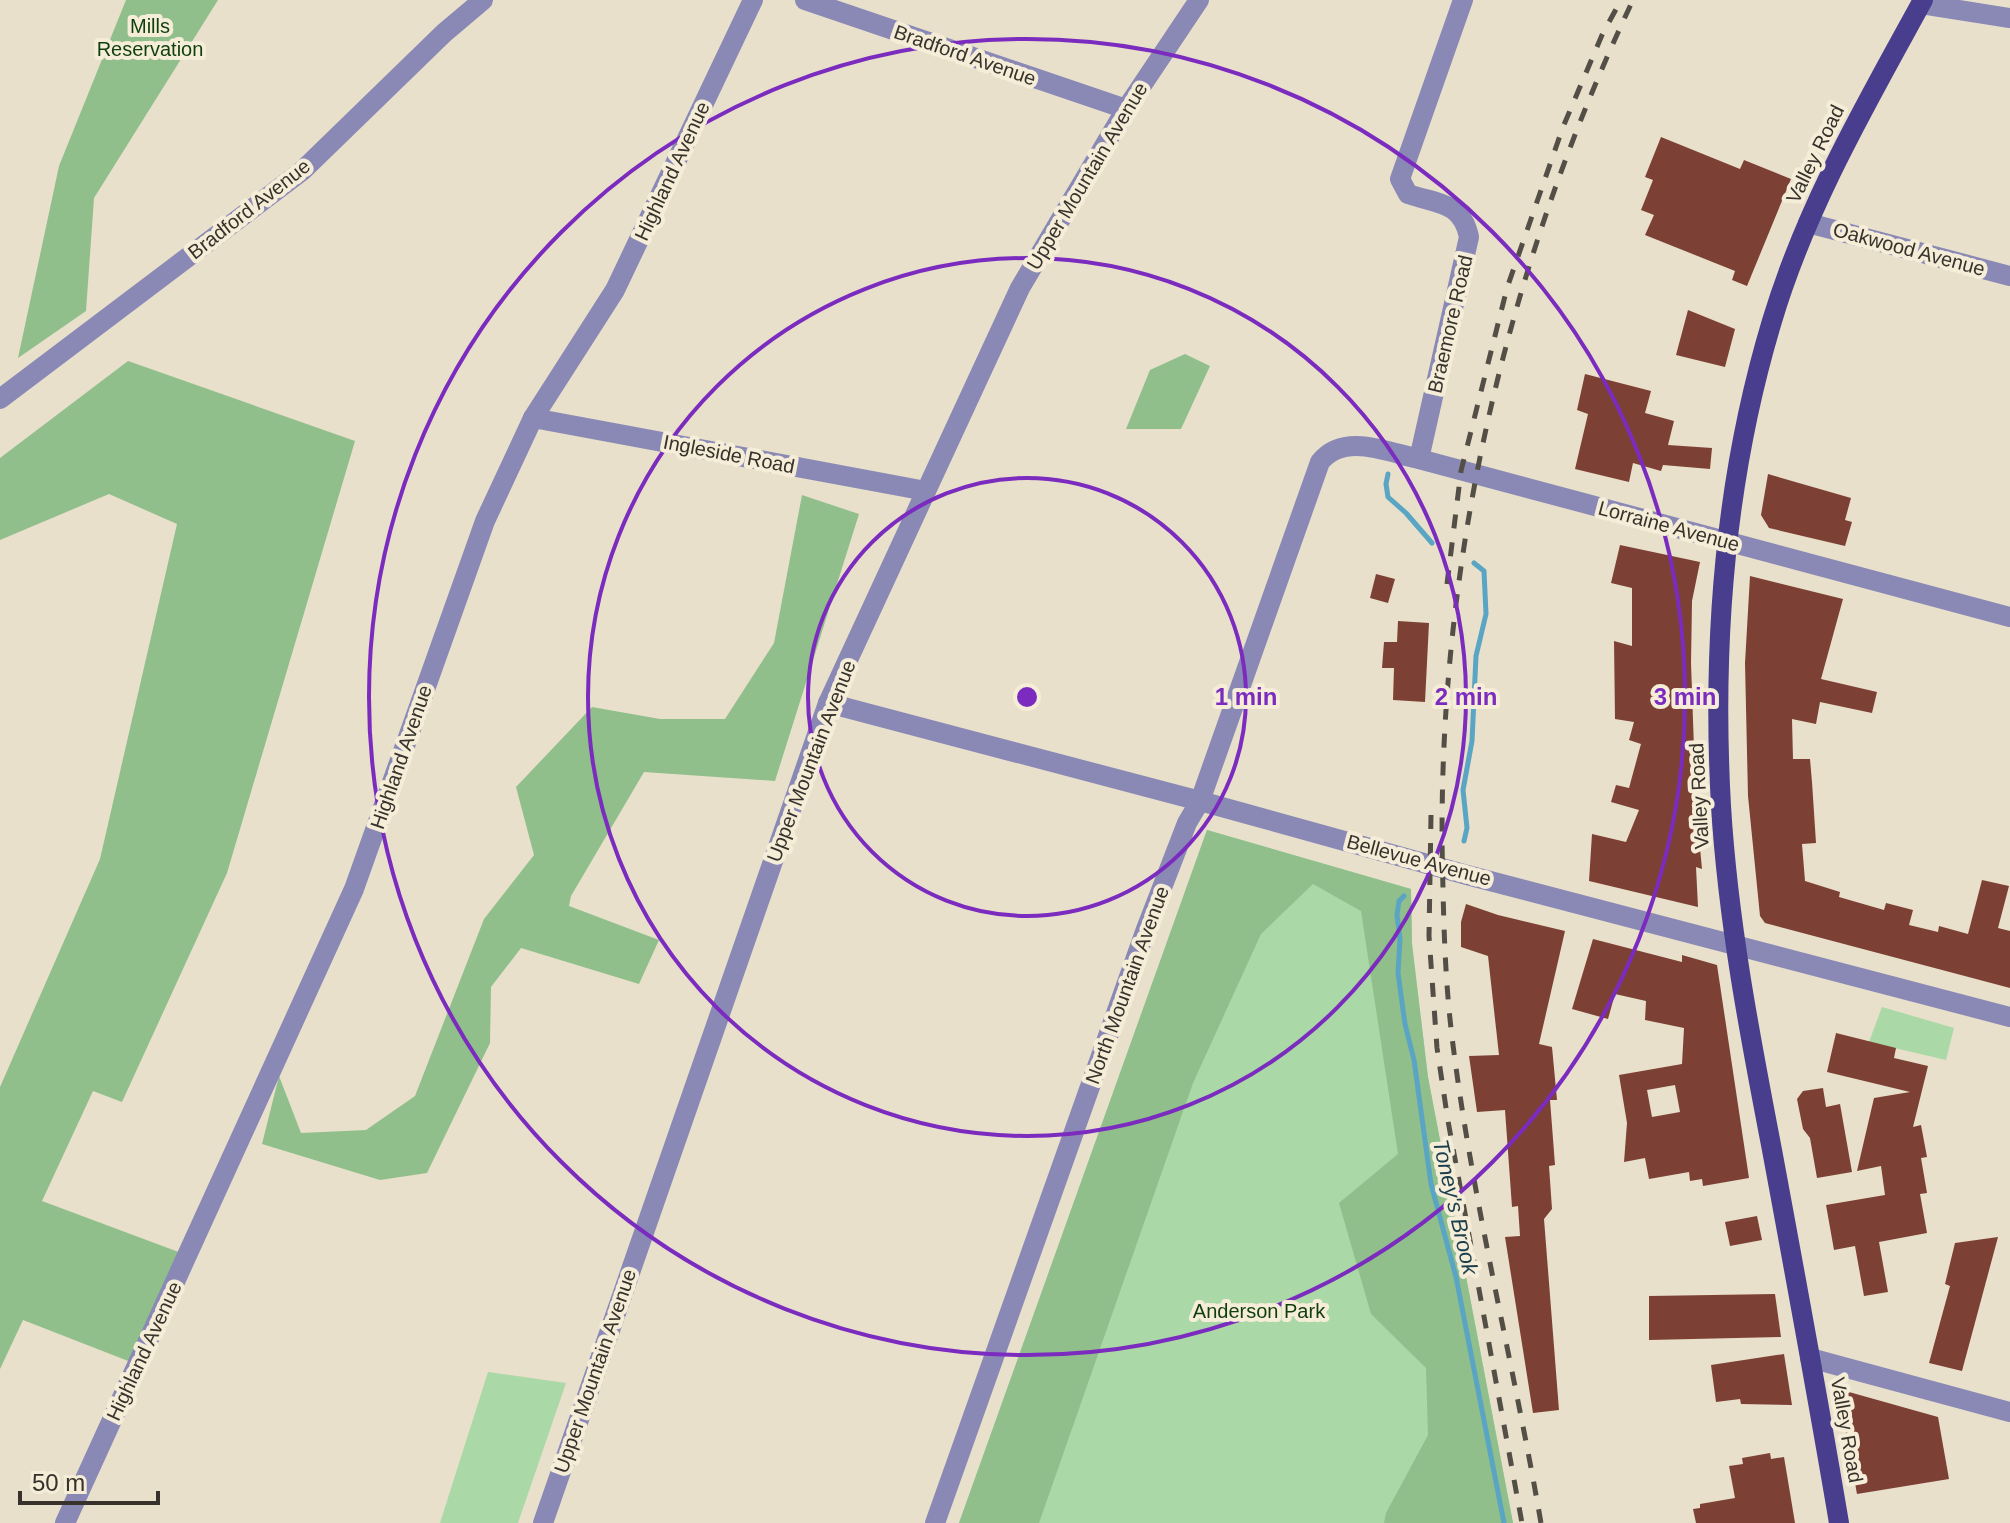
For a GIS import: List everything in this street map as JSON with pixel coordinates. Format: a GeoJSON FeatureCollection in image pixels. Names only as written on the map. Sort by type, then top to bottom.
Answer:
{"type":"FeatureCollection","features":[{"type":"Feature","properties":{"kind":"main road","name":"Valley Road"},"geometry":{"type":"LineString","coordinates":[[1839,1523],[1735,943],[1721,808],[1718,682],[1727,543],[1757,374],[1773,317],[1808,223],[1842,149],[1922,2]]}},
{"type":"Feature","properties":{"kind":"street","name":"Bradford Avenue"},"geometry":{"type":"LineString","coordinates":[[0,399],[302,171],[444,33],[483,0]]}},
{"type":"Feature","properties":{"kind":"street","name":"Highland Avenue"},"geometry":{"type":"LineString","coordinates":[[65,1523],[354,889],[485,521],[533,418],[615,290],[753,0]]}},
{"type":"Feature","properties":{"kind":"street","name":"Bradford Avenue"},"geometry":{"type":"LineString","coordinates":[[805,0],[1126,109]]}},
{"type":"Feature","properties":{"kind":"street","name":"Upper Mountain Avenue"},"geometry":{"type":"LineString","coordinates":[[543,1523],[828,703],[1020,288],[1126,109],[1199,0]]}},
{"type":"Feature","properties":{"kind":"street","name":"Braemore Road"},"geometry":{"type":"LineString","coordinates":[[1419,459],[1469,237],[1466,220],[1456,210],[1408,194],[1400,179],[1404,159],[1463,0]]}},
{"type":"Feature","properties":{"kind":"street"},"geometry":{"type":"LineString","coordinates":[[1922,2],[2010,18]]}},
{"type":"Feature","properties":{"kind":"street","name":"Oakwood Avenue"},"geometry":{"type":"LineString","coordinates":[[1808,223],[2010,276]]}},
{"type":"Feature","properties":{"kind":"street","name":"Ingleside Road"},"geometry":{"type":"LineString","coordinates":[[533,418],[926,491]]}},
{"type":"Feature","properties":{"kind":"street","name":"Lorraine Avenue"},"geometry":{"type":"LineString","coordinates":[[1328,452],[1341,446],[1361,446],[1419,459],[2010,617]]}},
{"type":"Feature","properties":{"kind":"street","name":"North Mountain Avenue"},"geometry":{"type":"LineString","coordinates":[[935,1523],[1146,929],[1187,823],[1200,801],[1320,462],[1328,452]]}},
{"type":"Feature","properties":{"kind":"street","name":"Bellevue Avenue"},"geometry":{"type":"LineString","coordinates":[[828,703],[2010,1017]]}},
{"type":"Feature","properties":{"kind":"street"},"geometry":{"type":"LineString","coordinates":[[1810,1358],[2010,1412]]}},
{"type":"Feature","properties":{"kind":"green space","name":"Mills Reservation"},"geometry":{"type":"Polygon","coordinates":[[[126,0],[218,0],[94,198],[86,311],[18,358],[59,166],[126,0]]]}},
{"type":"Feature","properties":{"kind":"green space"},"geometry":{"type":"Polygon","coordinates":[[[1185,354],[1210,366],[1181,429],[1126,429],[1150,370],[1185,354]]]}},
{"type":"Feature","properties":{"kind":"green space"},"geometry":{"type":"Polygon","coordinates":[[[128,361],[355,441],[227,873],[122,1102],[93,1091],[42,1201],[192,1257],[141,1366],[23,1320],[0,1369],[0,1087],[100,859],[177,524],[109,494],[0,540],[0,458],[128,361]]]}},
{"type":"Feature","properties":{"kind":"green space"},"geometry":{"type":"Polygon","coordinates":[[[802,495],[859,514],[775,781],[644,772],[571,896],[569,906],[659,940],[639,984],[521,948],[491,987],[490,1043],[427,1173],[380,1180],[262,1144],[279,1076],[301,1133],[366,1130],[415,1096],[484,919],[534,855],[516,787],[592,707],[660,719],[725,719],[774,643],[802,495]]]}},
{"type":"Feature","properties":{"kind":"green space","name":"Anderson Park"},"geometry":{"type":"Polygon","coordinates":[[[1207,830],[1411,889],[1412,944],[1428,1077],[1513,1523],[959,1523],[1207,830]]]}},
{"type":"Feature","properties":{"kind":"green space"},"geometry":{"type":"Polygon","coordinates":[[[1207,830],[1411,889],[1412,944],[1428,1077],[1513,1523],[1384,1523],[1386,1513],[1428,1435],[1426,1368],[1371,1314],[1339,1203],[1398,1154],[1361,911],[1313,884],[1261,934],[1193,1083],[1039,1523],[959,1523],[1207,830]]]}},
{"type":"Feature","properties":{"kind":"green space"},"geometry":{"type":"Polygon","coordinates":[[[1882,1007],[1954,1028],[1946,1060],[1869,1042],[1882,1007]]]}},
{"type":"Feature","properties":{"kind":"green space"},"geometry":{"type":"Polygon","coordinates":[[[488,1372],[566,1383],[518,1523],[440,1523],[488,1372]]]}},
{"type":"Feature","properties":{"kind":"building"},"geometry":{"type":"Polygon","coordinates":[[[1661,137],[1740,169],[1744,160],[1791,179],[1747,286],[1732,280],[1735,271],[1645,235],[1654,215],[1641,210],[1653,180],[1645,177],[1661,137]]]}},
{"type":"Feature","properties":{"kind":"building"},"geometry":{"type":"Polygon","coordinates":[[[1688,310],[1735,329],[1725,367],[1676,355],[1688,310]]]}},
{"type":"Feature","properties":{"kind":"building"},"geometry":{"type":"Polygon","coordinates":[[[1585,374],[1651,391],[1645,413],[1674,421],[1668,445],[1712,448],[1710,469],[1663,465],[1661,471],[1633,463],[1629,482],[1575,469],[1588,414],[1577,410],[1585,374]]]}},
{"type":"Feature","properties":{"kind":"building"},"geometry":{"type":"Polygon","coordinates":[[[1768,474],[1851,498],[1845,520],[1852,522],[1845,546],[1769,528],[1761,515],[1768,474]]]}},
{"type":"Feature","properties":{"kind":"building"},"geometry":{"type":"Polygon","coordinates":[[[1620,545],[1700,562],[1692,601],[1691,663],[1696,806],[1702,869],[1696,867],[1698,907],[1589,881],[1592,834],[1626,842],[1639,810],[1611,802],[1616,785],[1629,788],[1641,744],[1629,740],[1634,722],[1615,719],[1614,641],[1632,646],[1632,588],[1611,583],[1620,545]]]}},
{"type":"Feature","properties":{"kind":"building"},"geometry":{"type":"Polygon","coordinates":[[[1376,574],[1395,579],[1388,603],[1370,598],[1376,574]]]}},
{"type":"Feature","properties":{"kind":"building"},"geometry":{"type":"Polygon","coordinates":[[[1750,576],[1843,599],[1821,679],[1877,692],[1872,713],[1820,702],[1816,724],[1792,719],[1793,759],[1810,759],[1812,782],[1816,843],[1802,844],[1805,881],[1840,892],[1839,897],[1884,910],[1886,903],[1913,910],[1909,925],[1938,932],[1939,926],[1968,934],[1982,880],[2009,886],[1998,928],[2010,931],[2010,988],[1765,923],[1760,916],[1748,796],[1745,663],[1750,576]]]}},
{"type":"Feature","properties":{"kind":"building"},"geometry":{"type":"Polygon","coordinates":[[[1398,621],[1429,623],[1425,702],[1393,700],[1394,668],[1382,668],[1384,642],[1397,642],[1398,621]]]}},
{"type":"Feature","properties":{"kind":"building"},"geometry":{"type":"Polygon","coordinates":[[[1466,904],[1565,931],[1539,1044],[1552,1047],[1557,1100],[1550,1100],[1555,1165],[1549,1166],[1552,1209],[1544,1219],[1559,1410],[1533,1413],[1505,1237],[1520,1236],[1518,1206],[1512,1207],[1505,1110],[1477,1112],[1469,1056],[1499,1055],[1488,956],[1461,947],[1461,922],[1466,904]]]}},
{"type":"Feature","properties":{"kind":"building"},"geometry":{"type":"Polygon","coordinates":[[[1593,939],[1682,962],[1682,955],[1717,965],[1749,1178],[1703,1186],[1702,1179],[1690,1181],[1689,1172],[1649,1179],[1645,1158],[1624,1162],[1627,1123],[1619,1075],[1682,1064],[1684,1028],[1645,1020],[1646,1001],[1615,994],[1608,1019],[1572,1009],[1593,939]],[[1675,1085],[1647,1090],[1652,1117],[1680,1112],[1675,1085]]]}},
{"type":"Feature","properties":{"kind":"building"},"geometry":{"type":"Polygon","coordinates":[[[1836,1033],[1896,1048],[1894,1058],[1928,1066],[1913,1127],[1921,1125],[1927,1157],[1921,1158],[1927,1193],[1920,1194],[1927,1233],[1879,1242],[1888,1292],[1864,1296],[1855,1246],[1834,1250],[1826,1205],[1885,1195],[1881,1166],[1857,1171],[1874,1098],[1910,1092],[1827,1072],[1836,1033]]]}},
{"type":"Feature","properties":{"kind":"building"},"geometry":{"type":"Polygon","coordinates":[[[1823,1088],[1826,1107],[1840,1104],[1852,1172],[1817,1178],[1810,1138],[1803,1129],[1797,1099],[1803,1091],[1823,1088]]]}},
{"type":"Feature","properties":{"kind":"building"},"geometry":{"type":"Polygon","coordinates":[[[1757,1216],[1762,1240],[1730,1246],[1725,1222],[1757,1216]]]}},
{"type":"Feature","properties":{"kind":"building"},"geometry":{"type":"Polygon","coordinates":[[[1998,1237],[1962,1371],[1929,1363],[1950,1286],[1945,1284],[1955,1243],[1998,1237]]]}},
{"type":"Feature","properties":{"kind":"building"},"geometry":{"type":"Polygon","coordinates":[[[1775,1294],[1781,1337],[1649,1340],[1649,1296],[1775,1294]]]}},
{"type":"Feature","properties":{"kind":"building"},"geometry":{"type":"Polygon","coordinates":[[[1784,1354],[1792,1405],[1741,1404],[1740,1399],[1716,1402],[1711,1365],[1784,1354]]]}},
{"type":"Feature","properties":{"kind":"building"},"geometry":{"type":"Polygon","coordinates":[[[1849,1392],[1938,1417],[1949,1479],[1857,1494],[1840,1401],[1849,1392]]]}},
{"type":"Feature","properties":{"kind":"building"},"geometry":{"type":"Polygon","coordinates":[[[1770,1453],[1771,1459],[1784,1457],[1795,1523],[1696,1523],[1693,1509],[1700,1508],[1700,1504],[1735,1498],[1729,1466],[1743,1464],[1742,1458],[1770,1453]]]}},
{"type":"Feature","properties":{"kind":"waterway","name":"Toney's Brook"},"geometry":{"type":"LineString","coordinates":[[1388,474],[1388,497],[1432,543]]}},
{"type":"Feature","properties":{"kind":"waterway","name":"Toney's Brook"},"geometry":{"type":"LineString","coordinates":[[1464,841],[1467,828],[1463,790],[1472,741],[1476,656],[1486,614],[1484,571],[1474,563]]}},
{"type":"Feature","properties":{"kind":"waterway","name":"Toney's Brook"},"geometry":{"type":"LineString","coordinates":[[1404,896],[1399,901],[1397,915],[1400,939],[1398,973],[1405,1024],[1414,1060],[1431,1184],[1456,1277],[1504,1523]]}},
{"type":"Feature","properties":{"kind":"railway"},"geometry":{"type":"LineString","coordinates":[[1447,584],[1461,471],[1507,288],[1563,127],[1602,35],[1621,0]]}},
{"type":"Feature","properties":{"kind":"railway"},"geometry":{"type":"LineString","coordinates":[[1541,1523],[1470,1159],[1452,1037],[1444,925],[1443,773],[1450,659],[1464,546],[1485,433],[1513,322],[1547,213],[1587,105],[1633,0]]}},
{"type":"Feature","properties":{"kind":"railway"},"geometry":{"type":"LineString","coordinates":[[1431,815],[1429,936],[1437,1048],[1522,1523]]}}]}
